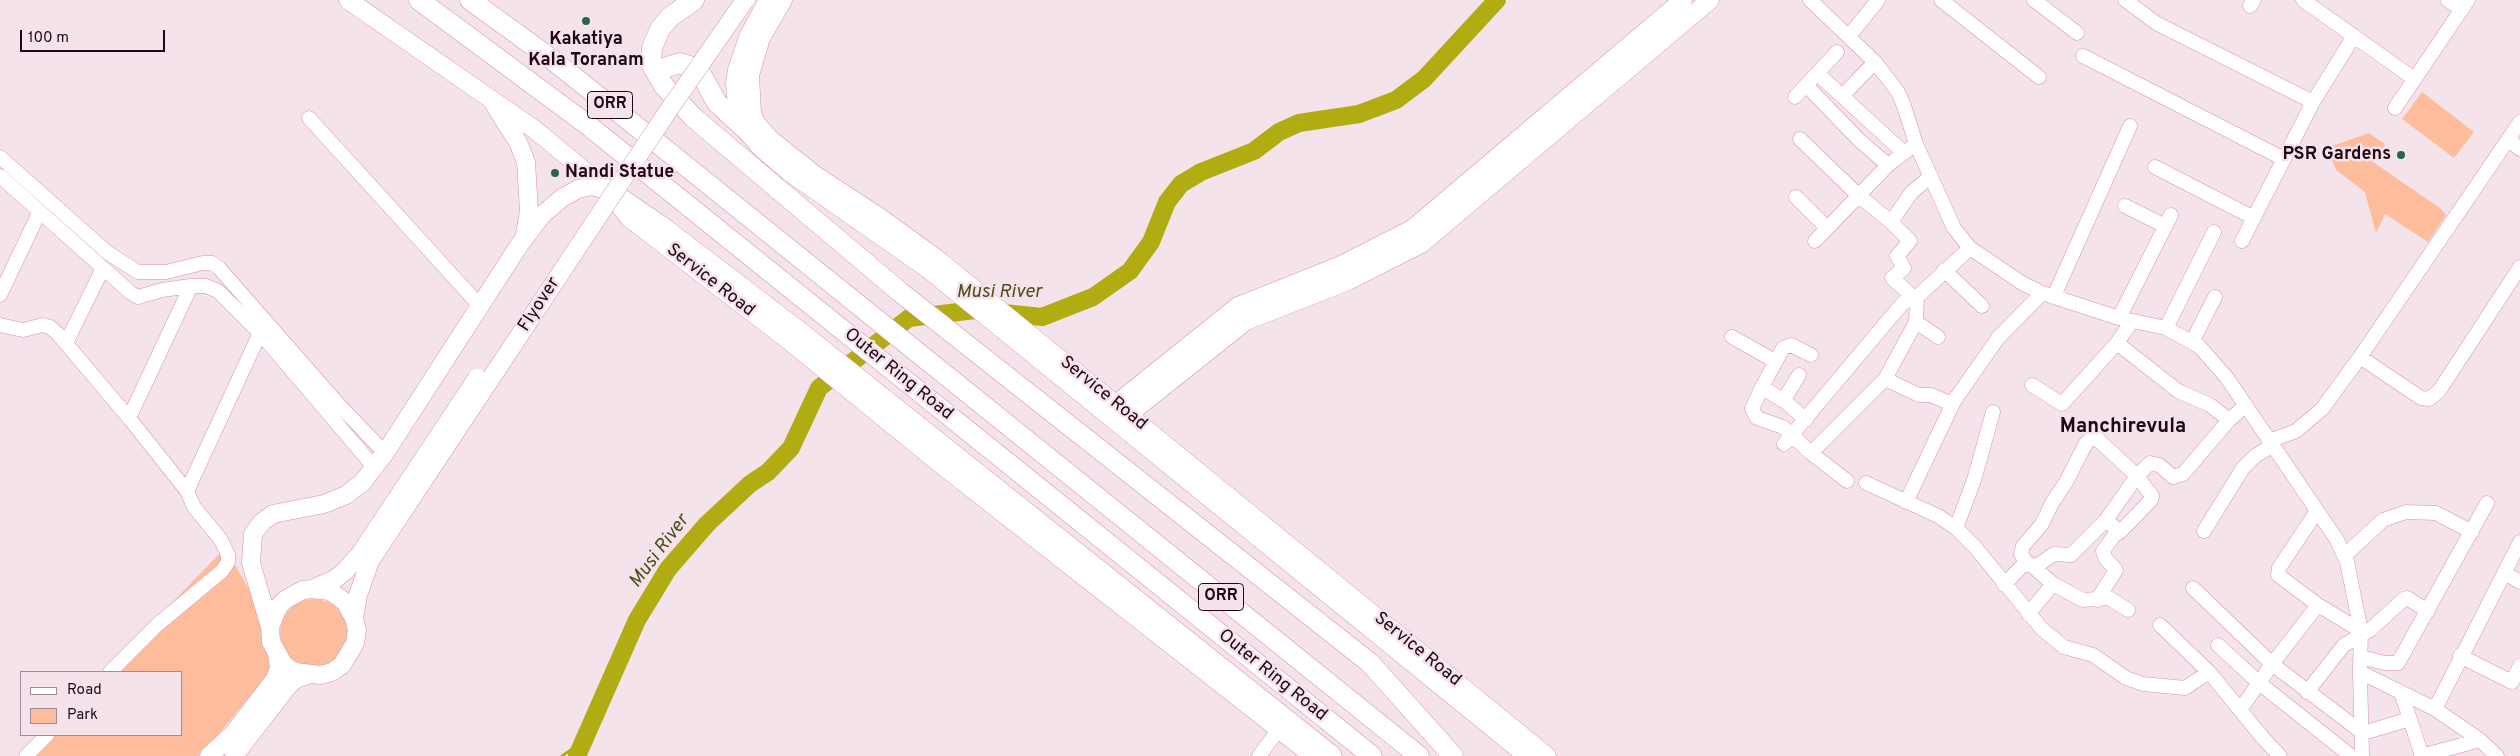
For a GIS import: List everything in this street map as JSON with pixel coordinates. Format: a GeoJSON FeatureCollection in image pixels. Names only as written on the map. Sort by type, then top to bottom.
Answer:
{"type":"FeatureCollection","features":[{"type":"Feature","properties":{"kind":"highway","name":"Outer Ring Road"},"geometry":{"type":"LineString","coordinates":[[419,0],[579,118],[1372,756]]}},
{"type":"Feature","properties":{"kind":"highway","name":"Outer Ring Road"},"geometry":{"type":"LineString","coordinates":[[470,0],[606,102],[1419,756]]}},
{"type":"Feature","properties":{"kind":"highway"},"geometry":{"type":"LineString","coordinates":[[694,0],[670,17],[660,28],[652,48],[652,64],[664,86],[708,132],[900,292],[1062,422],[1370,663],[1452,756]]}},
{"type":"Feature","properties":{"kind":"highway"},"geometry":{"type":"LineString","coordinates":[[658,74],[664,68],[680,63],[695,68],[701,74],[717,103],[743,127]]}},
{"type":"Feature","properties":{"kind":"highway"},"geometry":{"type":"LineString","coordinates":[[608,190],[661,226],[792,334],[906,416],[1332,756]]}},
{"type":"Feature","properties":{"kind":"main road"},"geometry":{"type":"LineString","coordinates":[[348,0],[534,129],[608,190]]}},
{"type":"Feature","properties":{"kind":"main road","name":"Flyover"},"geometry":{"type":"LineString","coordinates":[[354,618],[365,558],[731,0]]}},
{"type":"Feature","properties":{"kind":"main road","name":"Flyover"},"geometry":{"type":"LineString","coordinates":[[312,589],[335,579],[365,558],[744,0]]}},
{"type":"Feature","properties":{"kind":"main road","name":"Service Road"},"geometry":{"type":"LineString","coordinates":[[768,0],[749,35],[737,70],[735,101],[743,127],[761,148],[789,172],[932,264]]}},
{"type":"Feature","properties":{"kind":"main road","name":"Service Road"},"geometry":{"type":"LineString","coordinates":[[783,0],[761,38],[753,63],[750,103],[756,123],[770,140],[932,264],[1076,380],[1527,756]]}},
{"type":"Feature","properties":{"kind":"main road"},"geometry":{"type":"LineString","coordinates":[[1122,409],[1238,306],[1341,265],[1412,230],[1683,0]]}},
{"type":"Feature","properties":{"kind":"main road"},"geometry":{"type":"LineString","coordinates":[[1122,409],[1246,321],[1348,281],[1421,244],[1710,0]]}},
{"type":"Feature","properties":{"kind":"main road"},"geometry":{"type":"LineString","coordinates":[[493,101],[518,142],[526,162],[529,211],[527,228],[520,244]]}},
{"type":"Feature","properties":{"kind":"main road"},"geometry":{"type":"LineString","coordinates":[[307,675],[295,672],[284,665],[271,642],[264,600],[255,583],[250,548],[253,534],[262,522],[273,514],[324,504],[346,495],[362,483],[380,460],[481,307],[520,244],[542,215],[562,198],[578,189],[592,186],[608,190]]}},
{"type":"Feature","properties":{"kind":"main road"},"geometry":{"type":"LineString","coordinates":[[792,334],[944,466],[1313,756]]}},
{"type":"Feature","properties":{"kind":"main road","name":"Service Road"},"geometry":{"type":"LineString","coordinates":[[1076,380],[1122,409],[1547,756]]}},
{"type":"Feature","properties":{"kind":"main road"},"geometry":{"type":"LineString","coordinates":[[255,583],[286,599]]}},
{"type":"Feature","properties":{"kind":"main road"},"geometry":{"type":"LineString","coordinates":[[234,756],[288,686],[296,679],[307,675],[326,674],[342,665],[355,643],[357,630],[354,618],[345,602],[330,591],[312,589],[302,590],[286,599],[278,607],[270,627]]}},
{"type":"Feature","properties":{"kind":"main road"},"geometry":{"type":"LineString","coordinates":[[209,756],[233,734],[274,679],[279,668],[277,654]]}},
{"type":"Feature","properties":{"kind":"street"},"geometry":{"type":"LineString","coordinates":[[1810,0],[1824,6],[1849,36],[1875,62],[1898,92],[1916,144],[1954,228],[1970,248],[2022,283],[2048,294],[2125,319],[2166,328],[2200,346],[2227,378],[2337,540],[2344,556],[2353,586],[2361,633],[2362,756]]}},
{"type":"Feature","properties":{"kind":"street"},"geometry":{"type":"LineString","coordinates":[[1849,36],[1878,0]]}},
{"type":"Feature","properties":{"kind":"street"},"geometry":{"type":"LineString","coordinates":[[1941,0],[2039,77]]}},
{"type":"Feature","properties":{"kind":"street"},"geometry":{"type":"LineString","coordinates":[[2034,0],[2077,33]]}},
{"type":"Feature","properties":{"kind":"street"},"geometry":{"type":"LineString","coordinates":[[2125,0],[2156,23],[2313,102]]}},
{"type":"Feature","properties":{"kind":"street"},"geometry":{"type":"LineString","coordinates":[[2304,0],[2413,78]]}},
{"type":"Feature","properties":{"kind":"street"},"geometry":{"type":"LineString","coordinates":[[2395,108],[2413,78],[2465,5],[2448,0]]}},
{"type":"Feature","properties":{"kind":"street"},"geometry":{"type":"LineString","coordinates":[[2242,241],[2313,102],[2354,36]]}},
{"type":"Feature","properties":{"kind":"street"},"geometry":{"type":"LineString","coordinates":[[1795,97],[1837,52]]}},
{"type":"Feature","properties":{"kind":"street"},"geometry":{"type":"LineString","coordinates":[[2083,56],[2284,159]]}},
{"type":"Feature","properties":{"kind":"street"},"geometry":{"type":"LineString","coordinates":[[1843,95],[1875,62]]}},
{"type":"Feature","properties":{"kind":"street"},"geometry":{"type":"LineString","coordinates":[[1818,74],[1904,152]]}},
{"type":"Feature","properties":{"kind":"street"},"geometry":{"type":"LineString","coordinates":[[1807,86],[1859,140],[1888,165]]}},
{"type":"Feature","properties":{"kind":"street"},"geometry":{"type":"LineString","coordinates":[[309,118],[481,307]]}},
{"type":"Feature","properties":{"kind":"street"},"geometry":{"type":"LineString","coordinates":[[2204,531],[2244,468],[2255,456],[2271,444],[2296,431],[2322,409],[2520,122]]}},
{"type":"Feature","properties":{"kind":"street"},"geometry":{"type":"LineString","coordinates":[[1952,404],[1998,338],[2048,294],[2130,126]]}},
{"type":"Feature","properties":{"kind":"street"},"geometry":{"type":"LineString","coordinates":[[1800,139],[1858,195],[1891,222],[1910,241],[1897,256],[1904,268],[1892,278],[1915,296],[1916,322],[1884,379],[1812,453]]}},
{"type":"Feature","properties":{"kind":"street"},"geometry":{"type":"LineString","coordinates":[[2508,140],[2520,149]]}},
{"type":"Feature","properties":{"kind":"street"},"geometry":{"type":"LineString","coordinates":[[1815,241],[1888,165],[1916,144]]}},
{"type":"Feature","properties":{"kind":"street"},"geometry":{"type":"LineString","coordinates":[[0,157],[108,253],[138,272],[166,272],[203,262],[212,263],[219,268],[340,406],[380,460]]}},
{"type":"Feature","properties":{"kind":"street"},"geometry":{"type":"LineString","coordinates":[[2155,167],[2254,218]]}},
{"type":"Feature","properties":{"kind":"street"},"geometry":{"type":"LineString","coordinates":[[0,176],[39,213],[138,297],[176,287],[206,286],[218,291],[380,460]]}},
{"type":"Feature","properties":{"kind":"street"},"geometry":{"type":"LineString","coordinates":[[1891,222],[1911,193],[1931,176]]}},
{"type":"Feature","properties":{"kind":"street"},"geometry":{"type":"LineString","coordinates":[[1796,197],[1827,228]]}},
{"type":"Feature","properties":{"kind":"street"},"geometry":{"type":"LineString","coordinates":[[2032,385],[2062,404],[2117,343],[2125,319],[2168,220],[2125,206]]}},
{"type":"Feature","properties":{"kind":"street"},"geometry":{"type":"LineString","coordinates":[[0,295],[39,213]]}},
{"type":"Feature","properties":{"kind":"street"},"geometry":{"type":"LineString","coordinates":[[2166,328],[2214,232]]}},
{"type":"Feature","properties":{"kind":"street"},"geometry":{"type":"LineString","coordinates":[[1788,439],[1902,304],[1915,296],[1970,248]]}},
{"type":"Feature","properties":{"kind":"street"},"geometry":{"type":"LineString","coordinates":[[2360,356],[2421,398],[2428,399],[2438,391],[2520,267]]}},
{"type":"Feature","properties":{"kind":"street"},"geometry":{"type":"LineString","coordinates":[[66,343],[103,268]]}},
{"type":"Feature","properties":{"kind":"street"},"geometry":{"type":"LineString","coordinates":[[1944,270],[1982,306]]}},
{"type":"Feature","properties":{"kind":"street"},"geometry":{"type":"LineString","coordinates":[[130,418],[191,286]]}},
{"type":"Feature","properties":{"kind":"street"},"geometry":{"type":"LineString","coordinates":[[2192,342],[2215,297]]}},
{"type":"Feature","properties":{"kind":"street"},"geometry":{"type":"LineString","coordinates":[[1916,322],[1938,337]]}},
{"type":"Feature","properties":{"kind":"street"},"geometry":{"type":"LineString","coordinates":[[0,325],[14,330],[23,330],[43,325],[50,327],[66,343],[130,418],[187,491],[194,507],[221,540],[229,559],[222,571],[157,626],[111,671]]}},
{"type":"Feature","properties":{"kind":"street"},"geometry":{"type":"LineString","coordinates":[[187,491],[260,333]]}},
{"type":"Feature","properties":{"kind":"street"},"geometry":{"type":"LineString","coordinates":[[1732,337],[1775,361]]}},
{"type":"Feature","properties":{"kind":"street"},"geometry":{"type":"LineString","coordinates":[[2117,343],[2178,391],[2210,405],[2229,420]]}},
{"type":"Feature","properties":{"kind":"street"},"geometry":{"type":"LineString","coordinates":[[1811,355],[1788,344],[1775,361],[1753,406],[1753,414],[1758,418],[1783,427],[1788,439],[1812,453],[1847,481]]}},
{"type":"Feature","properties":{"kind":"street"},"geometry":{"type":"LineString","coordinates":[[1783,401],[1799,375]]}},
{"type":"Feature","properties":{"kind":"street"},"geometry":{"type":"LineString","coordinates":[[1884,379],[1919,394],[1931,395],[1952,404]]}},
{"type":"Feature","properties":{"kind":"street"},"geometry":{"type":"LineString","coordinates":[[1906,502],[1964,381]]}},
{"type":"Feature","properties":{"kind":"street"},"geometry":{"type":"LineString","coordinates":[[1762,387],[1806,420]]}},
{"type":"Feature","properties":{"kind":"street"},"geometry":{"type":"LineString","coordinates":[[2004,585],[2022,566],[2031,565],[2054,554],[2071,555],[2106,520],[2137,476],[2150,463],[2159,466],[2172,477],[2183,474],[2229,420],[2245,406]]}},
{"type":"Feature","properties":{"kind":"street"},"geometry":{"type":"LineString","coordinates":[[1956,528],[1974,480],[1993,412]]}},
{"type":"Feature","properties":{"kind":"street"},"geometry":{"type":"LineString","coordinates":[[2106,520],[2120,532],[2152,499],[2150,492],[2137,476],[2098,438],[2091,438],[2052,502],[2042,524],[2023,546],[2021,554],[2053,584],[2083,600],[2109,598],[2128,610]]}},
{"type":"Feature","properties":{"kind":"street"},"geometry":{"type":"LineString","coordinates":[[1866,483],[1938,516],[1956,528],[1975,547],[2028,614],[2064,648],[2100,659],[2133,681],[2177,689],[2191,685],[2209,672]]}},
{"type":"Feature","properties":{"kind":"street"},"geometry":{"type":"LineString","coordinates":[[2360,658],[2385,664],[2398,663],[2487,503]]}},
{"type":"Feature","properties":{"kind":"street"},"geometry":{"type":"LineString","coordinates":[[2317,511],[2277,571],[2279,578],[2361,633]]}},
{"type":"Feature","properties":{"kind":"street"},"geometry":{"type":"LineString","coordinates":[[2344,556],[2384,520],[2406,512],[2436,513],[2472,532]]}},
{"type":"Feature","properties":{"kind":"street"},"geometry":{"type":"LineString","coordinates":[[2097,600],[2116,570],[2105,558],[2103,551],[2118,530]]}},
{"type":"Feature","properties":{"kind":"street"},"geometry":{"type":"LineString","coordinates":[[2435,709],[2460,656],[2520,542]]}},
{"type":"Feature","properties":{"kind":"street"},"geometry":{"type":"LineString","coordinates":[[2504,573],[2520,582]]}},
{"type":"Feature","properties":{"kind":"street"},"geometry":{"type":"LineString","coordinates":[[2028,614],[2053,584]]}},
{"type":"Feature","properties":{"kind":"street"},"geometry":{"type":"LineString","coordinates":[[2193,588],[2272,664],[2362,733]]}},
{"type":"Feature","properties":{"kind":"street"},"geometry":{"type":"LineString","coordinates":[[2307,692],[2344,645],[2407,598],[2428,611]]}},
{"type":"Feature","properties":{"kind":"street"},"geometry":{"type":"LineString","coordinates":[[2240,710],[2272,664],[2318,605]]}},
{"type":"Feature","properties":{"kind":"street"},"geometry":{"type":"LineString","coordinates":[[2160,625],[2209,672],[2280,756]]}},
{"type":"Feature","properties":{"kind":"street"},"geometry":{"type":"LineString","coordinates":[[2218,645],[2259,683],[2351,756]]}},
{"type":"Feature","properties":{"kind":"street"},"geometry":{"type":"LineString","coordinates":[[2460,656],[2516,684],[2520,666]]}},
{"type":"Feature","properties":{"kind":"street"},"geometry":{"type":"LineString","coordinates":[[2360,672],[2402,695],[2435,709],[2480,740],[2497,756]]}},
{"type":"Feature","properties":{"kind":"street"},"geometry":{"type":"LineString","coordinates":[[2402,695],[2422,756],[2480,740]]}},
{"type":"Feature","properties":{"kind":"street"},"geometry":{"type":"LineString","coordinates":[[2362,733],[2410,719]]}},
{"type":"Feature","properties":{"kind":"street"},"geometry":{"type":"LineString","coordinates":[[1259,756],[1279,729]]}},
{"type":"Feature","properties":{"kind":"street"},"geometry":{"type":"LineString","coordinates":[[26,756],[46,736]]}},
{"type":"Feature","properties":{"kind":"green space"},"geometry":{"type":"Polygon","coordinates":[[[2422,92],[2474,132],[2454,158],[2402,119],[2422,92]]]}},
{"type":"Feature","properties":{"kind":"green space"},"geometry":{"type":"Polygon","coordinates":[[[2369,133],[2385,144],[2373,162],[2440,208],[2446,215],[2428,242],[2385,214],[2376,233],[2365,192],[2336,170],[2327,148],[2369,133]]]}},
{"type":"Feature","properties":{"kind":"green space"},"geometry":{"type":"Polygon","coordinates":[[[225,548],[256,601],[274,667],[204,752],[197,756],[25,756],[44,736],[182,736],[182,671],[106,671],[225,548]]]}},
{"type":"Feature","properties":{"kind":"green space"},"geometry":{"type":"Polygon","coordinates":[[[314,599],[327,602],[338,609],[345,620],[348,633],[345,646],[338,657],[327,664],[314,667],[301,664],[290,657],[283,646],[280,633],[283,620],[290,609],[301,602],[314,599]]]}},
{"type":"Feature","properties":{"kind":"waterway","name":"Musi River"},"geometry":{"type":"LineString","coordinates":[[577,756],[637,620],[668,569],[707,524],[750,484],[768,472],[791,448],[819,388],[909,318],[975,310],[1042,317],[1093,297],[1130,271],[1151,242],[1167,202],[1181,184],[1201,172],[1254,151],[1279,132],[1299,123],[1359,114],[1396,100],[1424,79],[1497,0]]}},
{"type":"Feature","properties":{"kind":"waterway"},"geometry":{"type":"LineString","coordinates":[[562,756],[584,741]]}},
{"type":"Feature","properties":{"kind":"place","name":"Kakatiya Kala Toranam"},"geometry":{"type":"Point","coordinates":[586,21]}},
{"type":"Feature","properties":{"kind":"place","name":"PSR Gardens"},"geometry":{"type":"Point","coordinates":[2401,155]}},
{"type":"Feature","properties":{"kind":"place","name":"Nandi Statue"},"geometry":{"type":"Point","coordinates":[555,173]}},
{"type":"Feature","properties":{"kind":"district","name":"Manchirevula"},"geometry":{"type":"Point","coordinates":[2123,428]}}]}
